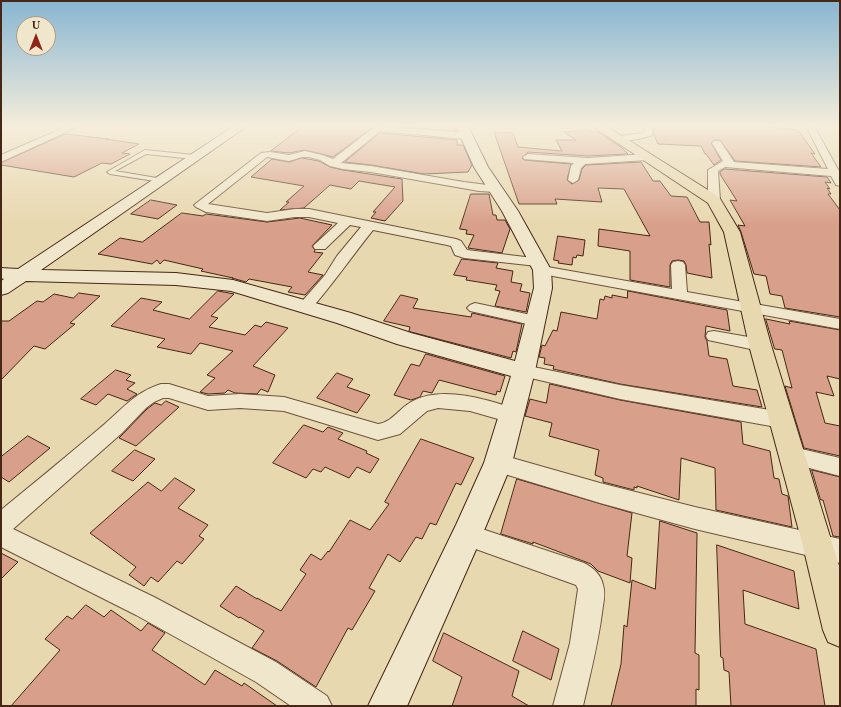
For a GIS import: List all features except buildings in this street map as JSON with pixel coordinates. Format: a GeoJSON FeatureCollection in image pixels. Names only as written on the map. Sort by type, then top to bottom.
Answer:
{"type":"FeatureCollection","features":[{"type":"Feature","properties":{"kind":"highway"},"geometry":{"type":"LineString","coordinates":[[650,159],[714,200],[732,232],[760,345],[793,456],[840,630]]}},
{"type":"Feature","properties":{"kind":"street"},"geometry":{"type":"LineString","coordinates":[[5,277],[186,159]]}},
{"type":"Feature","properties":{"kind":"street"},"geometry":{"type":"LineString","coordinates":[[259,159],[200,204],[206,208],[259,216],[274,216],[302,212],[348,220],[369,226],[451,242],[456,244],[460,252],[464,254],[539,266],[680,295],[840,324]]}},
{"type":"Feature","properties":{"kind":"street"},"geometry":{"type":"LineString","coordinates":[[326,159],[346,168],[370,169],[448,184],[495,189]]}},
{"type":"Feature","properties":{"kind":"street"},"geometry":{"type":"LineString","coordinates":[[334,164],[339,159]]}},
{"type":"Feature","properties":{"kind":"street"},"geometry":{"type":"LineString","coordinates":[[388,706],[467,535],[498,463],[524,371],[543,288],[539,266],[510,211],[477,159]]}},
{"type":"Feature","properties":{"kind":"street"},"geometry":{"type":"LineString","coordinates":[[554,159],[604,161],[626,159]]}},
{"type":"Feature","properties":{"kind":"street"},"geometry":{"type":"LineString","coordinates":[[727,159],[730,164]]}},
{"type":"Feature","properties":{"kind":"street"},"geometry":{"type":"LineString","coordinates":[[827,159],[840,183]]}},
{"type":"Feature","properties":{"kind":"street"},"geometry":{"type":"LineString","coordinates":[[573,180],[576,166],[580,164],[580,161]]}},
{"type":"Feature","properties":{"kind":"street"},"geometry":{"type":"LineString","coordinates":[[714,200],[716,194],[712,175],[713,170],[723,164],[834,173]]}},
{"type":"Feature","properties":{"kind":"street"},"geometry":{"type":"LineString","coordinates":[[320,246],[348,220]]}},
{"type":"Feature","properties":{"kind":"street"},"geometry":{"type":"LineString","coordinates":[[306,306],[331,277],[342,259],[369,226]]}},
{"type":"Feature","properties":{"kind":"street"},"geometry":{"type":"LineString","coordinates":[[678,265],[680,295]]}},
{"type":"Feature","properties":{"kind":"street"},"geometry":{"type":"LineString","coordinates":[[5,277],[149,278],[207,282],[233,286],[306,306],[405,339],[524,371],[596,388],[782,420]]}},
{"type":"Feature","properties":{"kind":"street"},"geometry":{"type":"LineString","coordinates":[[475,308],[536,321]]}},
{"type":"Feature","properties":{"kind":"street"},"geometry":{"type":"LineString","coordinates":[[714,336],[760,345]]}},
{"type":"Feature","properties":{"kind":"street"},"geometry":{"type":"LineString","coordinates":[[1,525],[115,427],[147,397],[161,391],[169,391],[208,403],[240,401],[284,404],[378,432],[390,430],[420,406],[438,401],[451,401],[512,415]]}},
{"type":"Feature","properties":{"kind":"street"},"geometry":{"type":"LineString","coordinates":[[793,456],[840,467]]}},
{"type":"Feature","properties":{"kind":"street"},"geometry":{"type":"LineString","coordinates":[[498,463],[600,493],[695,518],[840,552]]}},
{"type":"Feature","properties":{"kind":"street"},"geometry":{"type":"LineString","coordinates":[[1,535],[145,606],[266,672],[317,706]]}},
{"type":"Feature","properties":{"kind":"street"},"geometry":{"type":"LineString","coordinates":[[467,535],[584,576],[588,580],[591,586],[591,595],[584,643],[568,706]]}},
{"type":"Feature","properties":{"kind":"lane"},"geometry":{"type":"LineString","coordinates":[[133,159],[110,172],[155,180]]}}]}
